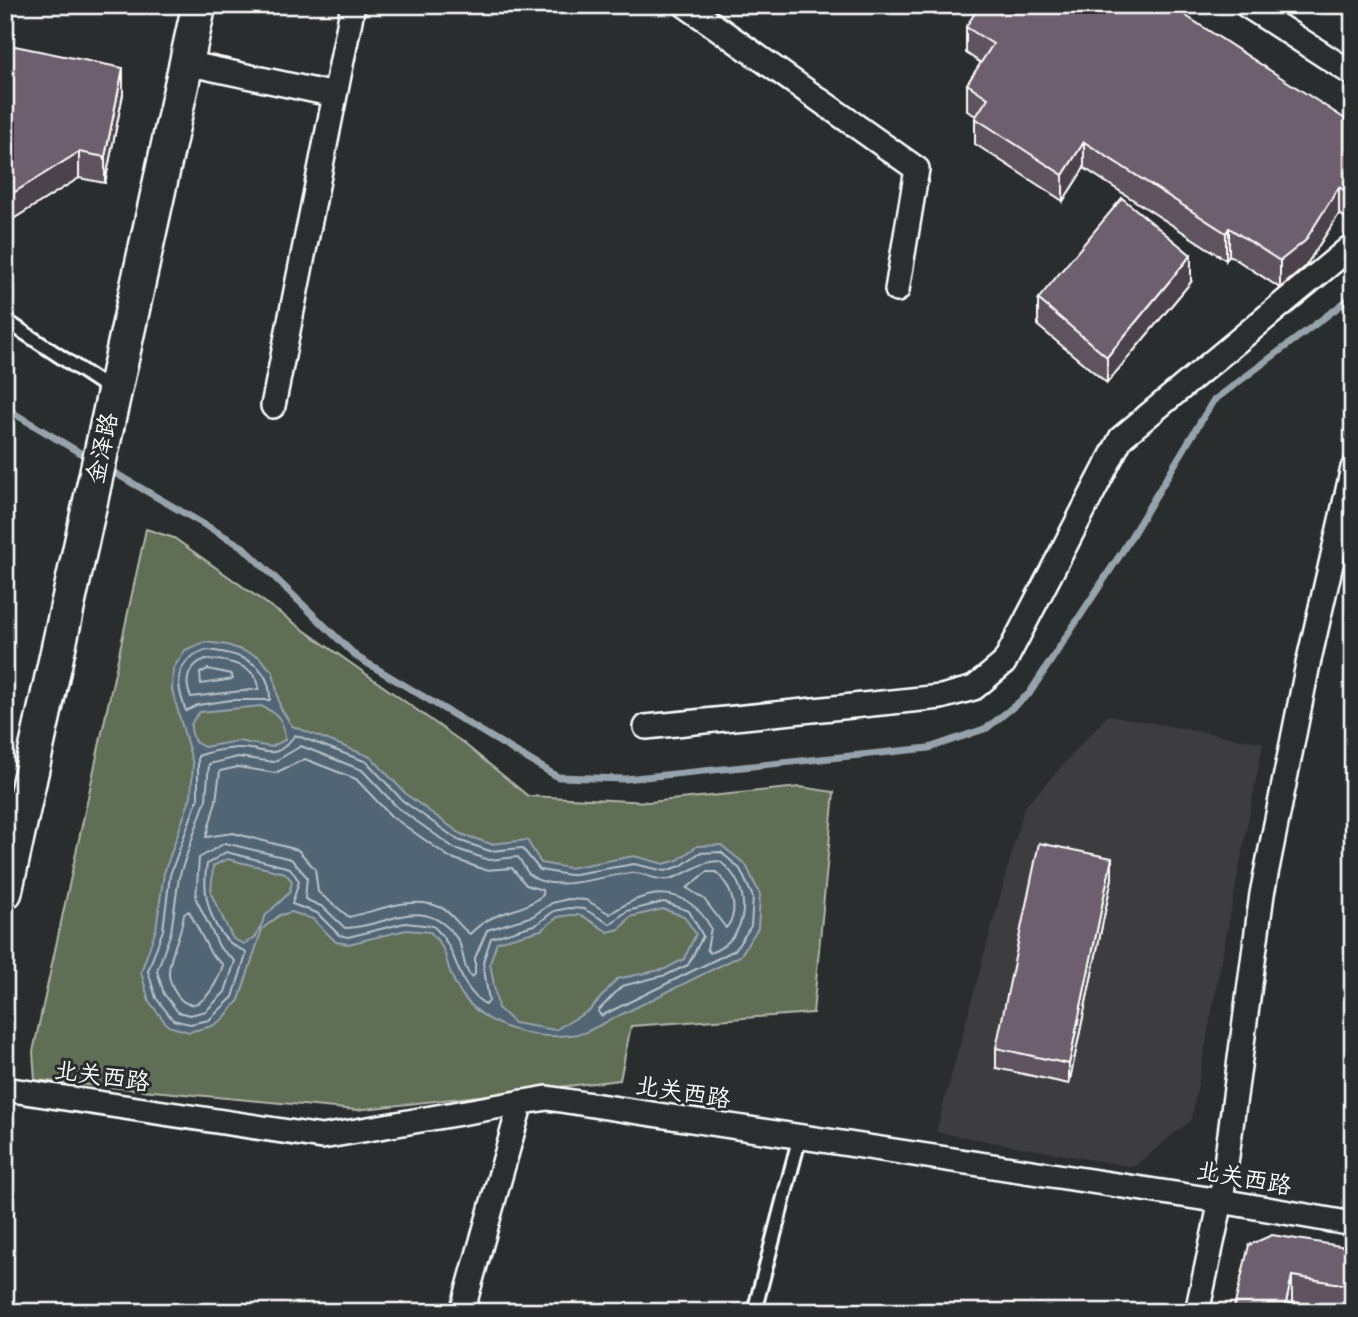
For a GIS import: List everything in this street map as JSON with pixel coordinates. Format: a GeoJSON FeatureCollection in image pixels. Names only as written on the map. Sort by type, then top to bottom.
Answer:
{"type":"FeatureCollection","features":[{"type":"Feature","properties":{"kind":"main road","name":"金泽路"},"geometry":{"type":"LineString","coordinates":[[5,892],[199,5]]}},
{"type":"Feature","properties":{"kind":"street"},"geometry":{"type":"LineString","coordinates":[[274,407],[353,5]]}},
{"type":"Feature","properties":{"kind":"street"},"geometry":{"type":"LineString","coordinates":[[685,5],[917,169],[897,290]]}},
{"type":"Feature","properties":{"kind":"street"},"geometry":{"type":"LineString","coordinates":[[1246,5],[1353,74]]}},
{"type":"Feature","properties":{"kind":"street"},"geometry":{"type":"LineString","coordinates":[[186,63],[335,95]]}},
{"type":"Feature","properties":{"kind":"street"},"geometry":{"type":"LineString","coordinates":[[646,727],[941,697],[974,688],[1004,663],[1121,438],[1353,246]]}},
{"type":"Feature","properties":{"kind":"street"},"geometry":{"type":"LineString","coordinates":[[1197,1312],[1221,1201],[1262,894],[1308,664],[1353,468]]}},
{"type":"Feature","properties":{"kind":"street","name":"北关西路"},"geometry":{"type":"LineString","coordinates":[[5,1089],[322,1137],[547,1098],[1221,1201],[1353,1224]]}},
{"type":"Feature","properties":{"kind":"street"},"geometry":{"type":"LineString","coordinates":[[462,1312],[521,1102]]}},
{"type":"Feature","properties":{"kind":"lane"},"geometry":{"type":"LineString","coordinates":[[5,320],[114,392]]}},
{"type":"Feature","properties":{"kind":"lane"},"geometry":{"type":"LineString","coordinates":[[754,1312],[800,1136]]}},
{"type":"Feature","properties":{"kind":"shaded area"},"geometry":{"type":"Polygon","coordinates":[[[1108,715],[1263,743],[1191,1120],[1133,1167],[936,1132],[1024,808],[1108,715]]]}},
{"type":"Feature","properties":{"kind":"green space"},"geometry":{"type":"Polygon","coordinates":[[[146,529],[174,538],[462,742],[528,796],[650,802],[800,787],[834,792],[813,1013],[631,1026],[620,1080],[356,1110],[35,1080],[33,1052],[146,529]]]}},
{"type":"Feature","properties":{"kind":"water"},"geometry":{"type":"Polygon","coordinates":[[[205,642],[227,645],[258,656],[273,672],[280,707],[292,726],[371,757],[407,795],[461,834],[491,844],[527,840],[541,863],[569,868],[634,856],[664,864],[678,860],[697,846],[721,845],[746,865],[760,895],[758,928],[740,956],[584,1033],[546,1036],[509,1028],[476,1010],[463,996],[453,979],[444,950],[430,932],[406,930],[348,944],[336,942],[313,919],[292,912],[280,915],[262,929],[239,1000],[223,1019],[212,1026],[189,1032],[168,1026],[149,1001],[141,972],[156,929],[164,873],[191,796],[193,764],[172,690],[173,669],[185,650],[205,642]],[[261,706],[200,712],[191,726],[195,742],[204,747],[238,741],[271,747],[285,740],[279,718],[261,706]],[[227,859],[213,866],[211,894],[233,939],[244,944],[255,938],[266,915],[290,892],[292,881],[285,873],[227,859]],[[663,909],[630,917],[620,929],[608,932],[581,915],[558,917],[541,930],[497,942],[490,963],[498,1008],[514,1023],[555,1030],[590,1010],[617,979],[665,969],[684,959],[696,934],[684,916],[663,909]]]}},
{"type":"Feature","properties":{"kind":"building"},"geometry":{"type":"Polygon","coordinates":[[[980,5],[1169,5],[1353,124],[1353,196],[1339,187],[1305,241],[1280,261],[1229,228],[1226,233],[1084,142],[1063,175],[975,118],[988,98],[967,84],[993,44],[966,27],[980,5]]]}},
{"type":"Feature","properties":{"kind":"building"},"geometry":{"type":"Polygon","coordinates":[[[5,44],[123,68],[105,157],[79,152],[5,198],[5,44]]]}},
{"type":"Feature","properties":{"kind":"building"},"geometry":{"type":"Polygon","coordinates":[[[1122,198],[1191,255],[1107,357],[1038,299],[1122,198]]]}},
{"type":"Feature","properties":{"kind":"building"},"geometry":{"type":"Polygon","coordinates":[[[1039,843],[1112,858],[1069,1064],[996,1048],[1039,843]]]}},
{"type":"Feature","properties":{"kind":"building"},"geometry":{"type":"Polygon","coordinates":[[[1272,1235],[1353,1248],[1353,1286],[1292,1276],[1284,1312],[1233,1312],[1249,1245],[1272,1235]]]}},
{"type":"Feature","properties":{"kind":"waterway"},"geometry":{"type":"LineString","coordinates":[[108,469],[243,547],[357,657],[558,777],[625,779],[929,748],[987,728],[1029,694],[1120,555],[1213,401],[1353,296]]}},
{"type":"Feature","properties":{"kind":"waterway"},"geometry":{"type":"LineString","coordinates":[[5,408],[92,460]]}}]}
